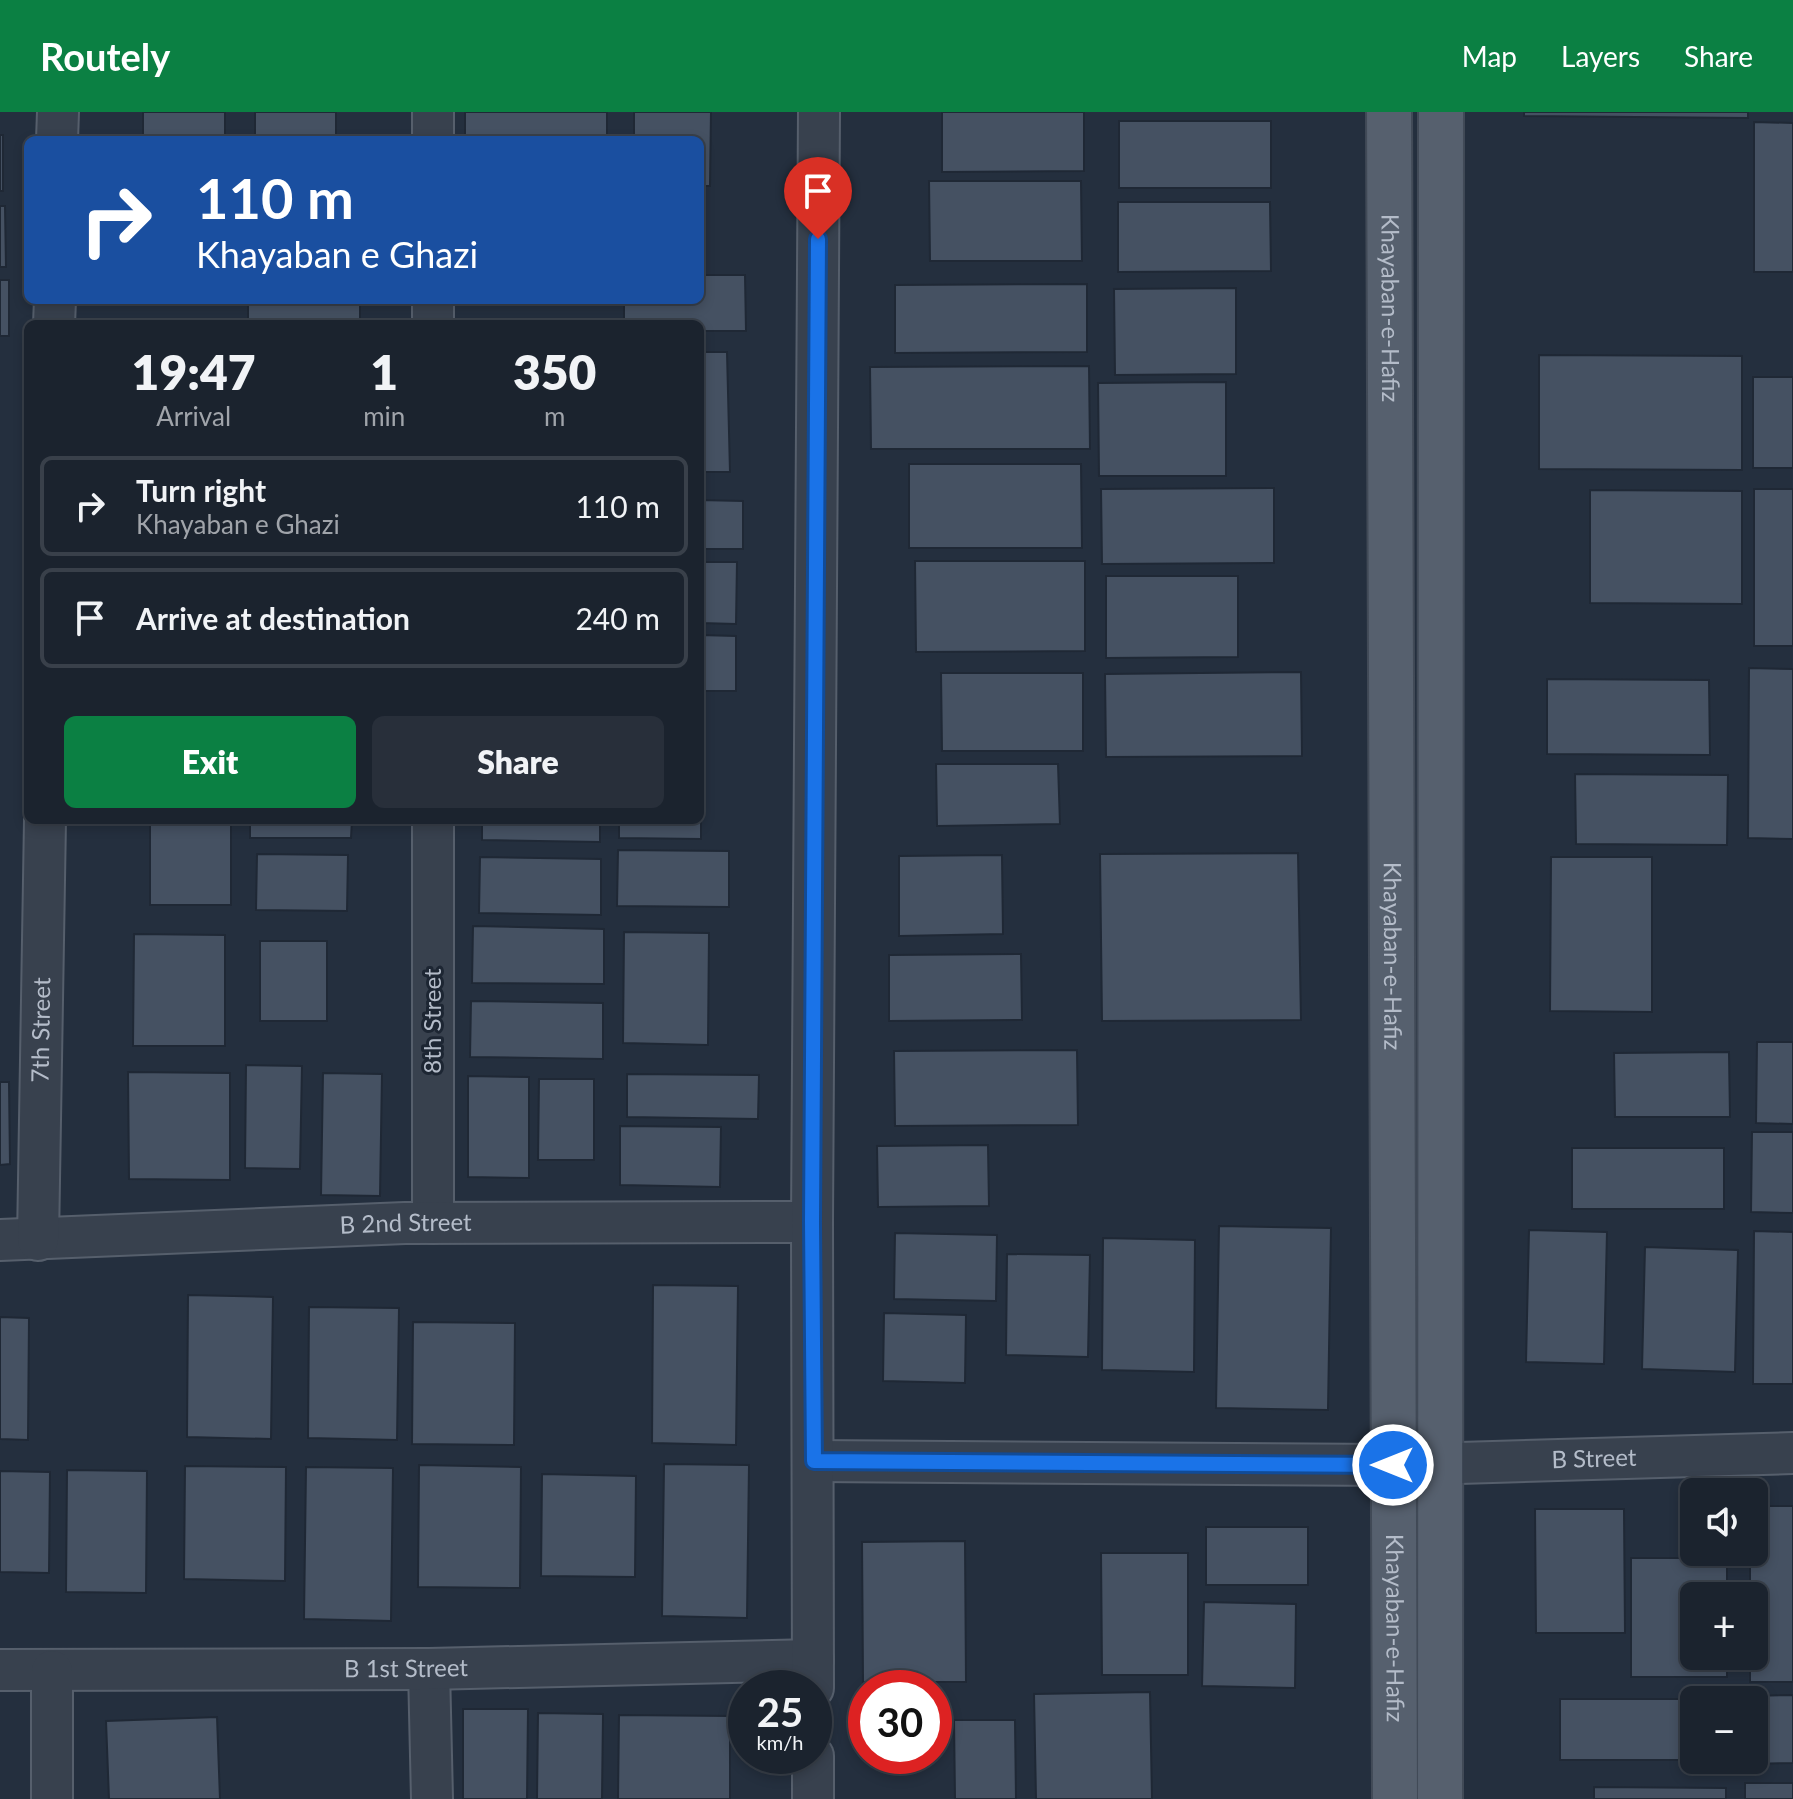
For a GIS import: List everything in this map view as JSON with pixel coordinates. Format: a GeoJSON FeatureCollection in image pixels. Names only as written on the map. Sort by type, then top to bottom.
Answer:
{"type":"FeatureCollection","features":[{"type":"Feature","properties":{"kind":"main road","name":"Khayaban-e-Hafiz"},"geometry":{"type":"LineString","coordinates":[[1389,112],[1395,1799]]}},
{"type":"Feature","properties":{"kind":"main road","name":"Khayaban-e-Hafiz"},"geometry":{"type":"LineString","coordinates":[[1440,1799],[1441,112]]}},
{"type":"Feature","properties":{"kind":"street"},"geometry":{"type":"LineString","coordinates":[[57,136],[58,112]]}},
{"type":"Feature","properties":{"kind":"street"},"geometry":{"type":"LineString","coordinates":[[433,112],[433,136]]}},
{"type":"Feature","properties":{"kind":"street"},"geometry":{"type":"LineString","coordinates":[[813,1670],[812,1222],[819,112]]}},
{"type":"Feature","properties":{"kind":"street","name":"7th Street"},"geometry":{"type":"LineString","coordinates":[[19,1240],[45,824]]}},
{"type":"Feature","properties":{"kind":"street","name":"8th Street"},"geometry":{"type":"LineString","coordinates":[[433,824],[433,1223]]}},
{"type":"Feature","properties":{"kind":"street","name":"B 2nd Street"},"geometry":{"type":"LineString","coordinates":[[19,1240],[433,1223],[812,1222]]}},
{"type":"Feature","properties":{"kind":"street","name":"B Street"},"geometry":{"type":"LineString","coordinates":[[814,1461],[1393,1465],[1793,1453]]}},
{"type":"Feature","properties":{"kind":"street"},"geometry":{"type":"LineString","coordinates":[[429,1669],[432,1799]]}},
{"type":"Feature","properties":{"kind":"street","name":"B 1st Street"},"geometry":{"type":"LineString","coordinates":[[0,1670],[429,1669],[728,1673]]}},
{"type":"Feature","properties":{"kind":"street"},"geometry":{"type":"LineString","coordinates":[[52,1671],[52,1799]]}},
{"type":"Feature","properties":{"kind":"street"},"geometry":{"type":"LineString","coordinates":[[813,1774],[813,1799]]}},
{"type":"Feature","properties":{"kind":"building"},"geometry":{"type":"Polygon","coordinates":[[[143,112],[225,112],[225,136],[143,136],[143,112]]]}},
{"type":"Feature","properties":{"kind":"building"},"geometry":{"type":"Polygon","coordinates":[[[255,112],[336,112],[336,136],[255,136],[255,112]]]}},
{"type":"Feature","properties":{"kind":"building"},"geometry":{"type":"Polygon","coordinates":[[[465,112],[607,112],[607,136],[465,136],[465,112]]]}},
{"type":"Feature","properties":{"kind":"building"},"geometry":{"type":"Polygon","coordinates":[[[634,112],[711,112],[710,186],[704,186],[704,136],[634,136],[634,112]]]}},
{"type":"Feature","properties":{"kind":"building"},"geometry":{"type":"Polygon","coordinates":[[[942,112],[1084,112],[1084,171],[942,172],[942,112]]]}},
{"type":"Feature","properties":{"kind":"building"},"geometry":{"type":"Polygon","coordinates":[[[1524,112],[1748,112],[1748,118],[1524,116],[1524,112]]]}},
{"type":"Feature","properties":{"kind":"building"},"geometry":{"type":"Polygon","coordinates":[[[1119,121],[1271,121],[1271,188],[1119,188],[1119,121]]]}},
{"type":"Feature","properties":{"kind":"building"},"geometry":{"type":"Polygon","coordinates":[[[1754,122],[1793,123],[1793,272],[1754,272],[1754,122]]]}},
{"type":"Feature","properties":{"kind":"building"},"geometry":{"type":"Polygon","coordinates":[[[0,135],[3,135],[3,191],[0,191],[0,135]]]}},
{"type":"Feature","properties":{"kind":"building"},"geometry":{"type":"Polygon","coordinates":[[[929,181],[1081,181],[1082,261],[930,261],[929,181]]]}},
{"type":"Feature","properties":{"kind":"building"},"geometry":{"type":"Polygon","coordinates":[[[1118,202],[1270,202],[1271,271],[1118,272],[1118,202]]]}},
{"type":"Feature","properties":{"kind":"building"},"geometry":{"type":"Polygon","coordinates":[[[0,206],[5,206],[6,267],[0,267],[0,206]]]}},
{"type":"Feature","properties":{"kind":"building"},"geometry":{"type":"Polygon","coordinates":[[[704,275],[745,275],[746,331],[704,331],[704,320],[624,320],[624,304],[704,304],[704,275]]]}},
{"type":"Feature","properties":{"kind":"building"},"geometry":{"type":"Polygon","coordinates":[[[0,280],[9,280],[9,336],[0,336],[0,280]]]}},
{"type":"Feature","properties":{"kind":"building"},"geometry":{"type":"Polygon","coordinates":[[[1087,284],[1087,352],[895,353],[895,285],[1087,284]]]}},
{"type":"Feature","properties":{"kind":"building"},"geometry":{"type":"Polygon","coordinates":[[[1236,288],[1236,374],[1115,375],[1114,289],[1236,288]]]}},
{"type":"Feature","properties":{"kind":"building"},"geometry":{"type":"Polygon","coordinates":[[[248,304],[360,304],[360,320],[248,320],[248,304]]]}},
{"type":"Feature","properties":{"kind":"building"},"geometry":{"type":"Polygon","coordinates":[[[704,352],[727,352],[730,472],[704,472],[704,352]]]}},
{"type":"Feature","properties":{"kind":"building"},"geometry":{"type":"Polygon","coordinates":[[[1539,355],[1742,356],[1742,470],[1539,469],[1539,355]]]}},
{"type":"Feature","properties":{"kind":"building"},"geometry":{"type":"Polygon","coordinates":[[[1089,366],[1090,449],[871,449],[870,367],[1089,366]]]}},
{"type":"Feature","properties":{"kind":"building"},"geometry":{"type":"Polygon","coordinates":[[[1753,377],[1793,377],[1793,468],[1753,468],[1753,377]]]}},
{"type":"Feature","properties":{"kind":"building"},"geometry":{"type":"Polygon","coordinates":[[[1226,382],[1226,476],[1099,476],[1098,383],[1226,382]]]}},
{"type":"Feature","properties":{"kind":"building"},"geometry":{"type":"Polygon","coordinates":[[[909,464],[1081,464],[1082,548],[909,548],[909,464]]]}},
{"type":"Feature","properties":{"kind":"building"},"geometry":{"type":"Polygon","coordinates":[[[1274,488],[1274,563],[1102,564],[1101,489],[1274,488]]]}},
{"type":"Feature","properties":{"kind":"building"},"geometry":{"type":"Polygon","coordinates":[[[1754,489],[1793,489],[1793,646],[1754,646],[1754,489]]]}},
{"type":"Feature","properties":{"kind":"building"},"geometry":{"type":"Polygon","coordinates":[[[1590,490],[1742,491],[1742,604],[1590,603],[1590,490]]]}},
{"type":"Feature","properties":{"kind":"building"},"geometry":{"type":"Polygon","coordinates":[[[704,500],[743,501],[743,549],[704,549],[704,500]]]}},
{"type":"Feature","properties":{"kind":"building"},"geometry":{"type":"Polygon","coordinates":[[[915,561],[1085,561],[1085,651],[916,652],[915,561]]]}},
{"type":"Feature","properties":{"kind":"building"},"geometry":{"type":"Polygon","coordinates":[[[704,562],[737,562],[736,624],[704,623],[704,562]]]}},
{"type":"Feature","properties":{"kind":"building"},"geometry":{"type":"Polygon","coordinates":[[[1106,576],[1238,576],[1238,657],[1106,658],[1106,576]]]}},
{"type":"Feature","properties":{"kind":"building"},"geometry":{"type":"Polygon","coordinates":[[[704,635],[736,636],[736,691],[704,691],[704,635]]]}},
{"type":"Feature","properties":{"kind":"building"},"geometry":{"type":"Polygon","coordinates":[[[1749,668],[1793,669],[1793,839],[1748,838],[1749,668]]]}},
{"type":"Feature","properties":{"kind":"building"},"geometry":{"type":"Polygon","coordinates":[[[1301,672],[1302,756],[1106,757],[1105,674],[1301,672]]]}},
{"type":"Feature","properties":{"kind":"building"},"geometry":{"type":"Polygon","coordinates":[[[941,673],[1083,673],[1083,751],[942,751],[941,673]]]}},
{"type":"Feature","properties":{"kind":"building"},"geometry":{"type":"Polygon","coordinates":[[[1547,679],[1709,680],[1710,755],[1547,754],[1547,679]]]}},
{"type":"Feature","properties":{"kind":"building"},"geometry":{"type":"Polygon","coordinates":[[[936,764],[1058,764],[1060,824],[937,826],[936,764]]]}},
{"type":"Feature","properties":{"kind":"building"},"geometry":{"type":"Polygon","coordinates":[[[1575,774],[1728,775],[1727,845],[1576,844],[1575,774]]]}},
{"type":"Feature","properties":{"kind":"building"},"geometry":{"type":"Polygon","coordinates":[[[150,824],[231,824],[231,905],[150,905],[150,824]]]}},
{"type":"Feature","properties":{"kind":"building"},"geometry":{"type":"Polygon","coordinates":[[[250,824],[352,824],[351,838],[250,838],[250,824]]]}},
{"type":"Feature","properties":{"kind":"building"},"geometry":{"type":"Polygon","coordinates":[[[482,824],[600,824],[600,842],[482,840],[482,824]]]}},
{"type":"Feature","properties":{"kind":"building"},"geometry":{"type":"Polygon","coordinates":[[[619,824],[701,824],[701,839],[619,838],[619,824]]]}},
{"type":"Feature","properties":{"kind":"building"},"geometry":{"type":"Polygon","coordinates":[[[618,850],[729,851],[729,907],[617,906],[618,850]]]}},
{"type":"Feature","properties":{"kind":"building"},"geometry":{"type":"Polygon","coordinates":[[[1298,853],[1301,1020],[1102,1021],[1100,854],[1298,853]]]}},
{"type":"Feature","properties":{"kind":"building"},"geometry":{"type":"Polygon","coordinates":[[[257,854],[348,855],[347,911],[256,910],[257,854]]]}},
{"type":"Feature","properties":{"kind":"building"},"geometry":{"type":"Polygon","coordinates":[[[1002,855],[1003,934],[899,936],[899,856],[1002,855]]]}},
{"type":"Feature","properties":{"kind":"building"},"geometry":{"type":"Polygon","coordinates":[[[480,857],[601,859],[601,915],[479,913],[480,857]]]}},
{"type":"Feature","properties":{"kind":"building"},"geometry":{"type":"Polygon","coordinates":[[[1551,857],[1652,857],[1652,1012],[1550,1011],[1551,857]]]}},
{"type":"Feature","properties":{"kind":"building"},"geometry":{"type":"Polygon","coordinates":[[[473,926],[604,929],[604,984],[472,983],[473,926]]]}},
{"type":"Feature","properties":{"kind":"building"},"geometry":{"type":"Polygon","coordinates":[[[624,932],[709,933],[708,1045],[623,1043],[624,932]]]}},
{"type":"Feature","properties":{"kind":"building"},"geometry":{"type":"Polygon","coordinates":[[[134,934],[225,935],[225,1046],[133,1046],[134,934]]]}},
{"type":"Feature","properties":{"kind":"building"},"geometry":{"type":"Polygon","coordinates":[[[260,941],[327,941],[327,1021],[260,1021],[260,941]]]}},
{"type":"Feature","properties":{"kind":"building"},"geometry":{"type":"Polygon","coordinates":[[[1021,954],[1022,1020],[889,1021],[889,955],[1021,954]]]}},
{"type":"Feature","properties":{"kind":"building"},"geometry":{"type":"Polygon","coordinates":[[[471,1001],[603,1003],[603,1059],[470,1057],[471,1001]]]}},
{"type":"Feature","properties":{"kind":"building"},"geometry":{"type":"Polygon","coordinates":[[[1757,1042],[1793,1042],[1793,1124],[1756,1123],[1757,1042]]]}},
{"type":"Feature","properties":{"kind":"building"},"geometry":{"type":"Polygon","coordinates":[[[1077,1050],[1078,1125],[895,1126],[894,1051],[1077,1050]]]}},
{"type":"Feature","properties":{"kind":"building"},"geometry":{"type":"Polygon","coordinates":[[[1729,1052],[1730,1117],[1615,1117],[1614,1053],[1729,1052]]]}},
{"type":"Feature","properties":{"kind":"building"},"geometry":{"type":"Polygon","coordinates":[[[246,1065],[302,1066],[300,1169],[245,1168],[246,1065]]]}},
{"type":"Feature","properties":{"kind":"building"},"geometry":{"type":"Polygon","coordinates":[[[128,1072],[230,1073],[230,1180],[129,1179],[128,1072]]]}},
{"type":"Feature","properties":{"kind":"building"},"geometry":{"type":"Polygon","coordinates":[[[323,1073],[382,1074],[380,1196],[321,1195],[323,1073]]]}},
{"type":"Feature","properties":{"kind":"building"},"geometry":{"type":"Polygon","coordinates":[[[627,1074],[759,1075],[758,1119],[627,1117],[627,1074]]]}},
{"type":"Feature","properties":{"kind":"building"},"geometry":{"type":"Polygon","coordinates":[[[468,1076],[529,1077],[529,1178],[468,1177],[468,1076]]]}},
{"type":"Feature","properties":{"kind":"building"},"geometry":{"type":"Polygon","coordinates":[[[539,1079],[594,1079],[594,1160],[538,1160],[539,1079]]]}},
{"type":"Feature","properties":{"kind":"building"},"geometry":{"type":"Polygon","coordinates":[[[0,1082],[9,1082],[10,1164],[0,1165],[0,1082]]]}},
{"type":"Feature","properties":{"kind":"building"},"geometry":{"type":"Polygon","coordinates":[[[620,1126],[721,1127],[720,1187],[620,1185],[620,1126]]]}},
{"type":"Feature","properties":{"kind":"building"},"geometry":{"type":"Polygon","coordinates":[[[1752,1132],[1793,1132],[1793,1213],[1751,1212],[1752,1132]]]}},
{"type":"Feature","properties":{"kind":"building"},"geometry":{"type":"Polygon","coordinates":[[[988,1145],[989,1206],[878,1207],[877,1146],[988,1145]]]}},
{"type":"Feature","properties":{"kind":"building"},"geometry":{"type":"Polygon","coordinates":[[[1572,1148],[1724,1148],[1724,1209],[1572,1209],[1572,1148]]]}},
{"type":"Feature","properties":{"kind":"building"},"geometry":{"type":"Polygon","coordinates":[[[1219,1226],[1331,1228],[1328,1410],[1216,1408],[1219,1226]]]}},
{"type":"Feature","properties":{"kind":"building"},"geometry":{"type":"Polygon","coordinates":[[[1529,1230],[1607,1232],[1604,1364],[1526,1362],[1529,1230]]]}},
{"type":"Feature","properties":{"kind":"building"},"geometry":{"type":"Polygon","coordinates":[[[1754,1231],[1793,1232],[1793,1384],[1753,1384],[1754,1231]]]}},
{"type":"Feature","properties":{"kind":"building"},"geometry":{"type":"Polygon","coordinates":[[[895,1233],[997,1235],[996,1301],[894,1299],[895,1233]]]}},
{"type":"Feature","properties":{"kind":"building"},"geometry":{"type":"Polygon","coordinates":[[[1103,1238],[1195,1240],[1194,1372],[1102,1370],[1103,1238]]]}},
{"type":"Feature","properties":{"kind":"building"},"geometry":{"type":"Polygon","coordinates":[[[1645,1247],[1738,1250],[1735,1372],[1642,1369],[1645,1247]]]}},
{"type":"Feature","properties":{"kind":"building"},"geometry":{"type":"Polygon","coordinates":[[[1007,1254],[1090,1255],[1088,1357],[1006,1355],[1007,1254]]]}},
{"type":"Feature","properties":{"kind":"building"},"geometry":{"type":"Polygon","coordinates":[[[653,1285],[738,1286],[736,1445],[652,1443],[653,1285]]]}},
{"type":"Feature","properties":{"kind":"building"},"geometry":{"type":"Polygon","coordinates":[[[188,1295],[273,1297],[271,1439],[187,1437],[188,1295]]]}},
{"type":"Feature","properties":{"kind":"building"},"geometry":{"type":"Polygon","coordinates":[[[309,1307],[399,1308],[397,1440],[308,1438],[309,1307]]]}},
{"type":"Feature","properties":{"kind":"building"},"geometry":{"type":"Polygon","coordinates":[[[884,1313],[966,1315],[965,1383],[883,1381],[884,1313]]]}},
{"type":"Feature","properties":{"kind":"building"},"geometry":{"type":"Polygon","coordinates":[[[0,1317],[29,1318],[28,1440],[0,1439],[0,1317]]]}},
{"type":"Feature","properties":{"kind":"building"},"geometry":{"type":"Polygon","coordinates":[[[413,1322],[515,1323],[514,1445],[412,1444],[413,1322]]]}},
{"type":"Feature","properties":{"kind":"building"},"geometry":{"type":"Polygon","coordinates":[[[664,1464],[749,1465],[747,1618],[662,1616],[664,1464]]]}},
{"type":"Feature","properties":{"kind":"building"},"geometry":{"type":"Polygon","coordinates":[[[419,1465],[521,1467],[520,1588],[418,1587],[419,1465]]]}},
{"type":"Feature","properties":{"kind":"building"},"geometry":{"type":"Polygon","coordinates":[[[185,1466],[286,1467],[285,1581],[184,1579],[185,1466]]]}},
{"type":"Feature","properties":{"kind":"building"},"geometry":{"type":"Polygon","coordinates":[[[306,1467],[393,1468],[391,1621],[304,1619],[306,1467]]]}},
{"type":"Feature","properties":{"kind":"building"},"geometry":{"type":"Polygon","coordinates":[[[67,1470],[147,1471],[146,1593],[66,1592],[67,1470]]]}},
{"type":"Feature","properties":{"kind":"building"},"geometry":{"type":"Polygon","coordinates":[[[0,1471],[50,1472],[49,1573],[0,1572],[0,1471]]]}},
{"type":"Feature","properties":{"kind":"building"},"geometry":{"type":"Polygon","coordinates":[[[542,1474],[636,1476],[635,1577],[541,1576],[542,1474]]]}},
{"type":"Feature","properties":{"kind":"building"},"geometry":{"type":"Polygon","coordinates":[[[1768,1506],[1793,1506],[1793,1682],[1750,1682],[1750,1670],[1768,1670],[1768,1582],[1750,1582],[1750,1566],[1768,1566],[1768,1506]]]}},
{"type":"Feature","properties":{"kind":"building"},"geometry":{"type":"Polygon","coordinates":[[[1535,1509],[1624,1509],[1625,1633],[1536,1633],[1535,1509]]]}},
{"type":"Feature","properties":{"kind":"building"},"geometry":{"type":"Polygon","coordinates":[[[1206,1527],[1308,1527],[1308,1585],[1206,1585],[1206,1527]]]}},
{"type":"Feature","properties":{"kind":"building"},"geometry":{"type":"Polygon","coordinates":[[[965,1541],[966,1682],[952,1682],[952,1670],[863,1670],[862,1542],[965,1541]]]}},
{"type":"Feature","properties":{"kind":"building"},"geometry":{"type":"Polygon","coordinates":[[[1101,1553],[1188,1553],[1188,1675],[1102,1675],[1101,1553]]]}},
{"type":"Feature","properties":{"kind":"building"},"geometry":{"type":"Polygon","coordinates":[[[1631,1558],[1680,1558],[1680,1566],[1727,1566],[1727,1582],[1680,1582],[1680,1670],[1727,1670],[1727,1677],[1631,1677],[1631,1558]]]}},
{"type":"Feature","properties":{"kind":"building"},"geometry":{"type":"Polygon","coordinates":[[[1204,1602],[1296,1604],[1295,1688],[1202,1686],[1204,1602]]]}},
{"type":"Feature","properties":{"kind":"building"},"geometry":{"type":"Polygon","coordinates":[[[1150,1692],[1152,1799],[1036,1799],[1034,1694],[1150,1692]]]}},
{"type":"Feature","properties":{"kind":"building"},"geometry":{"type":"Polygon","coordinates":[[[1793,1695],[1793,1763],[1768,1764],[1768,1696],[1793,1695]]]}},
{"type":"Feature","properties":{"kind":"building"},"geometry":{"type":"Polygon","coordinates":[[[1560,1699],[1680,1699],[1680,1760],[1560,1760],[1560,1699]]]}},
{"type":"Feature","properties":{"kind":"building"},"geometry":{"type":"Polygon","coordinates":[[[463,1709],[528,1709],[527,1799],[463,1799],[463,1709]]]}},
{"type":"Feature","properties":{"kind":"building"},"geometry":{"type":"Polygon","coordinates":[[[538,1713],[603,1714],[602,1799],[537,1799],[538,1713]]]}},
{"type":"Feature","properties":{"kind":"building"},"geometry":{"type":"Polygon","coordinates":[[[619,1715],[728,1716],[730,1799],[618,1799],[619,1715]]]}},
{"type":"Feature","properties":{"kind":"building"},"geometry":{"type":"Polygon","coordinates":[[[217,1717],[220,1799],[109,1799],[106,1721],[217,1717]]]}},
{"type":"Feature","properties":{"kind":"building"},"geometry":{"type":"Polygon","coordinates":[[[954,1720],[1015,1720],[1016,1799],[955,1799],[954,1720]]]}},
{"type":"Feature","properties":{"kind":"building"},"geometry":{"type":"Polygon","coordinates":[[[1745,1783],[1793,1783],[1793,1799],[1745,1799],[1745,1783]]]}},
{"type":"Feature","properties":{"kind":"building"},"geometry":{"type":"Polygon","coordinates":[[[1594,1787],[1726,1788],[1726,1799],[1594,1799],[1594,1787]]]}},
{"type":"Feature","properties":{"kind":"route"},"geometry":{"type":"LineString","coordinates":[[818,239],[812,1222],[814,1461],[1393,1465]]}}]}
